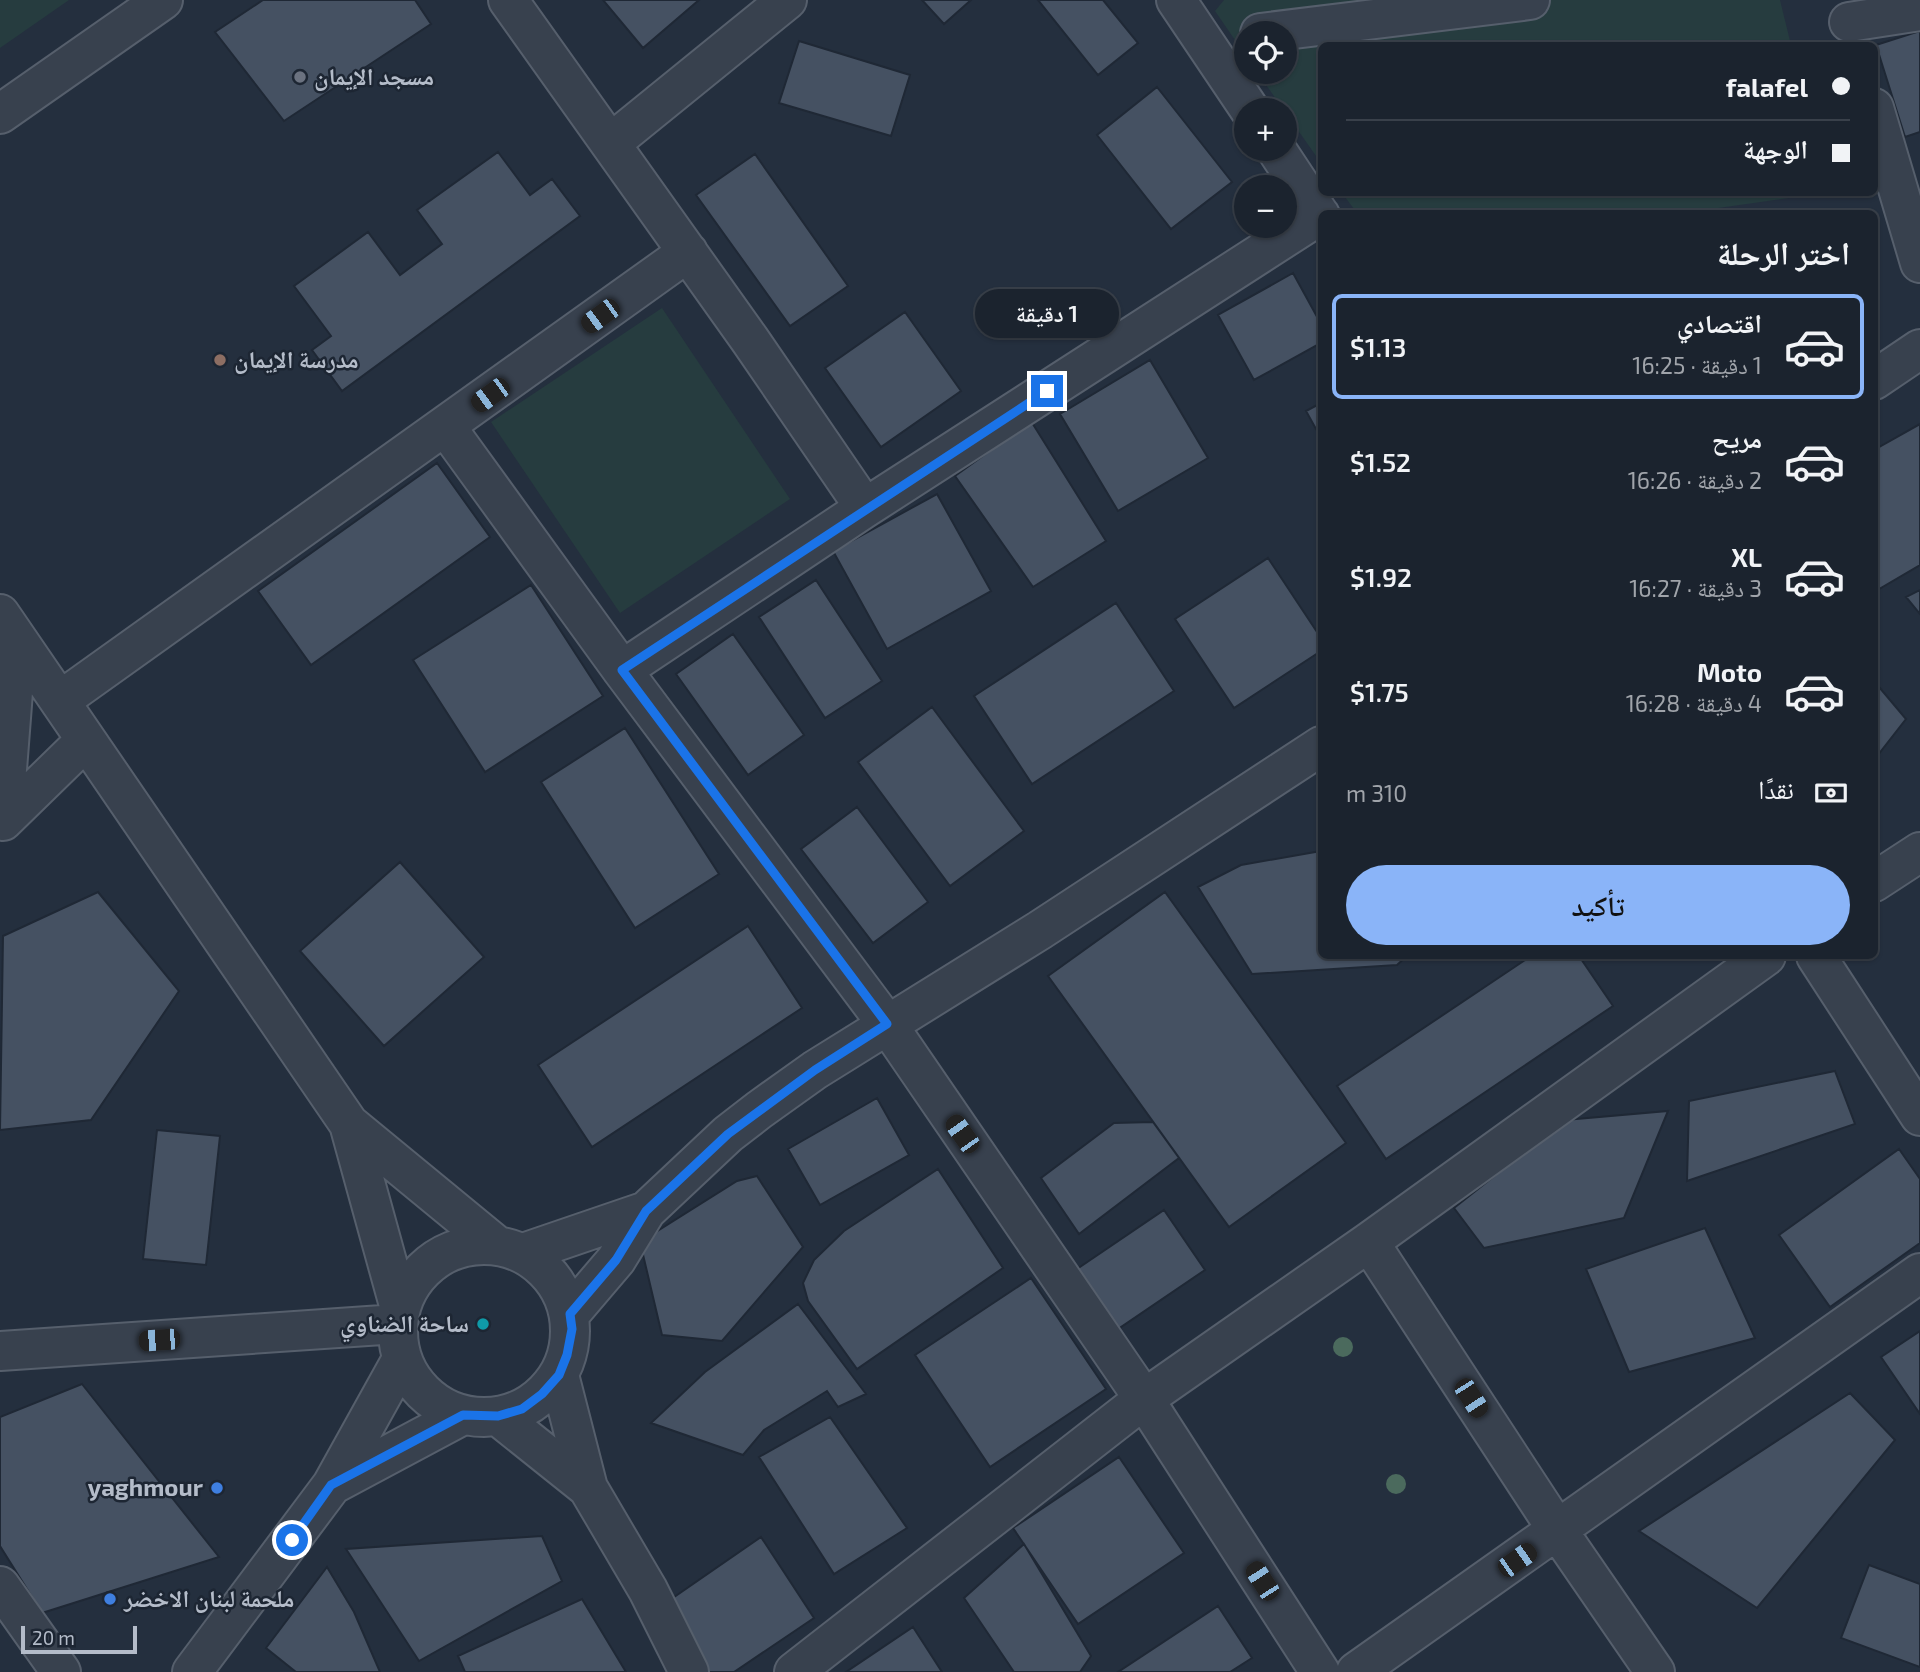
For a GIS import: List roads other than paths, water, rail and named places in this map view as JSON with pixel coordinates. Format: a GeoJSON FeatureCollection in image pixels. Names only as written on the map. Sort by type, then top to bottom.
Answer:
{"type":"FeatureCollection","features":[{"type":"Feature","properties":{"kind":"street"},"geometry":{"type":"LineString","coordinates":[[0,114],[163,0]]}},
{"type":"Feature","properties":{"kind":"street"},"geometry":{"type":"LineString","coordinates":[[508,0],[611,142],[865,508]]}},
{"type":"Feature","properties":{"kind":"street"},"geometry":{"type":"LineString","coordinates":[[611,142],[787,0]]}},
{"type":"Feature","properties":{"kind":"street"},"geometry":{"type":"LineString","coordinates":[[1176,0],[1242,98]]}},
{"type":"Feature","properties":{"kind":"street"},"geometry":{"type":"LineString","coordinates":[[1297,28],[1530,0]]}},
{"type":"Feature","properties":{"kind":"street"},"geometry":{"type":"LineString","coordinates":[[1849,23],[1920,11]]}},
{"type":"Feature","properties":{"kind":"street"},"geometry":{"type":"LineString","coordinates":[[1203,40],[1234,36]]}},
{"type":"Feature","properties":{"kind":"street"},"geometry":{"type":"LineString","coordinates":[[1878,121],[1920,263]]}},
{"type":"Feature","properties":{"kind":"street"},"geometry":{"type":"LineString","coordinates":[[1284,161],[1318,212]]}},
{"type":"Feature","properties":{"kind":"street"},"geometry":{"type":"LineString","coordinates":[[622,670],[865,508],[1318,218]]}},
{"type":"Feature","properties":{"kind":"street"},"geometry":{"type":"LineString","coordinates":[[61,700],[688,253]]}},
{"type":"Feature","properties":{"kind":"street"},"geometry":{"type":"LineString","coordinates":[[446,427],[622,670],[887,1024],[1144,1399],[1320,1672]]}},
{"type":"Feature","properties":{"kind":"street"},"geometry":{"type":"LineString","coordinates":[[9,627],[349,1124],[510,1249],[544,1268],[560,1288],[570,1314],[572,1329],[559,1375],[532,1402],[481,1415],[331,1485]]}},
{"type":"Feature","properties":{"kind":"street"},"geometry":{"type":"LineString","coordinates":[[2,826],[9,627]]}},
{"type":"Feature","properties":{"kind":"street"},"geometry":{"type":"LineString","coordinates":[[2,826],[86,740]]}},
{"type":"Feature","properties":{"kind":"street"},"geometry":{"type":"LineString","coordinates":[[570,1314],[616,1260],[646,1211],[728,1134],[759,1110],[887,1024],[1040,930],[1318,748]]}},
{"type":"Feature","properties":{"kind":"street"},"geometry":{"type":"LineString","coordinates":[[1878,879],[1920,852]]}},
{"type":"Feature","properties":{"kind":"street"},"geometry":{"type":"LineString","coordinates":[[793,1672],[1057,1463],[1762,959]]}},
{"type":"Feature","properties":{"kind":"street"},"geometry":{"type":"LineString","coordinates":[[1818,959],[1920,1116]]}},
{"type":"Feature","properties":{"kind":"street"},"geometry":{"type":"LineString","coordinates":[[349,1124],[399,1331],[416,1384],[437,1404],[481,1415],[588,1488]]}},
{"type":"Feature","properties":{"kind":"street"},"geometry":{"type":"LineString","coordinates":[[192,1672],[331,1485],[399,1331],[419,1272],[441,1255],[468,1245],[510,1249],[646,1211]]}},
{"type":"Feature","properties":{"kind":"street"},"geometry":{"type":"LineString","coordinates":[[1369,1242],[1653,1671]]}},
{"type":"Feature","properties":{"kind":"street"},"geometry":{"type":"LineString","coordinates":[[1356,1672],[1920,1273]]}},
{"type":"Feature","properties":{"kind":"street"},"geometry":{"type":"LineString","coordinates":[[0,1351],[399,1331]]}},
{"type":"Feature","properties":{"kind":"street"},"geometry":{"type":"LineString","coordinates":[[559,1375],[588,1488],[648,1590],[689,1672]]}},
{"type":"Feature","properties":{"kind":"street"},"geometry":{"type":"LineString","coordinates":[[0,1586],[61,1672]]}},
{"type":"Feature","properties":{"kind":"place","name":"مسجد الإيمان"},"geometry":{"type":"Point","coordinates":[300,77]}},
{"type":"Feature","properties":{"kind":"place","name":"مدرسة الإيمان"},"geometry":{"type":"Point","coordinates":[220,360]}},
{"type":"Feature","properties":{"kind":"place","name":"ساحة الضناوي"},"geometry":{"type":"Point","coordinates":[483,1324]}},
{"type":"Feature","properties":{"kind":"place","name":"yaghmour"},"geometry":{"type":"Point","coordinates":[217,1488]}},
{"type":"Feature","properties":{"kind":"place","name":"ملحمة لبنان الاخضر"},"geometry":{"type":"Point","coordinates":[110,1599]}}]}
